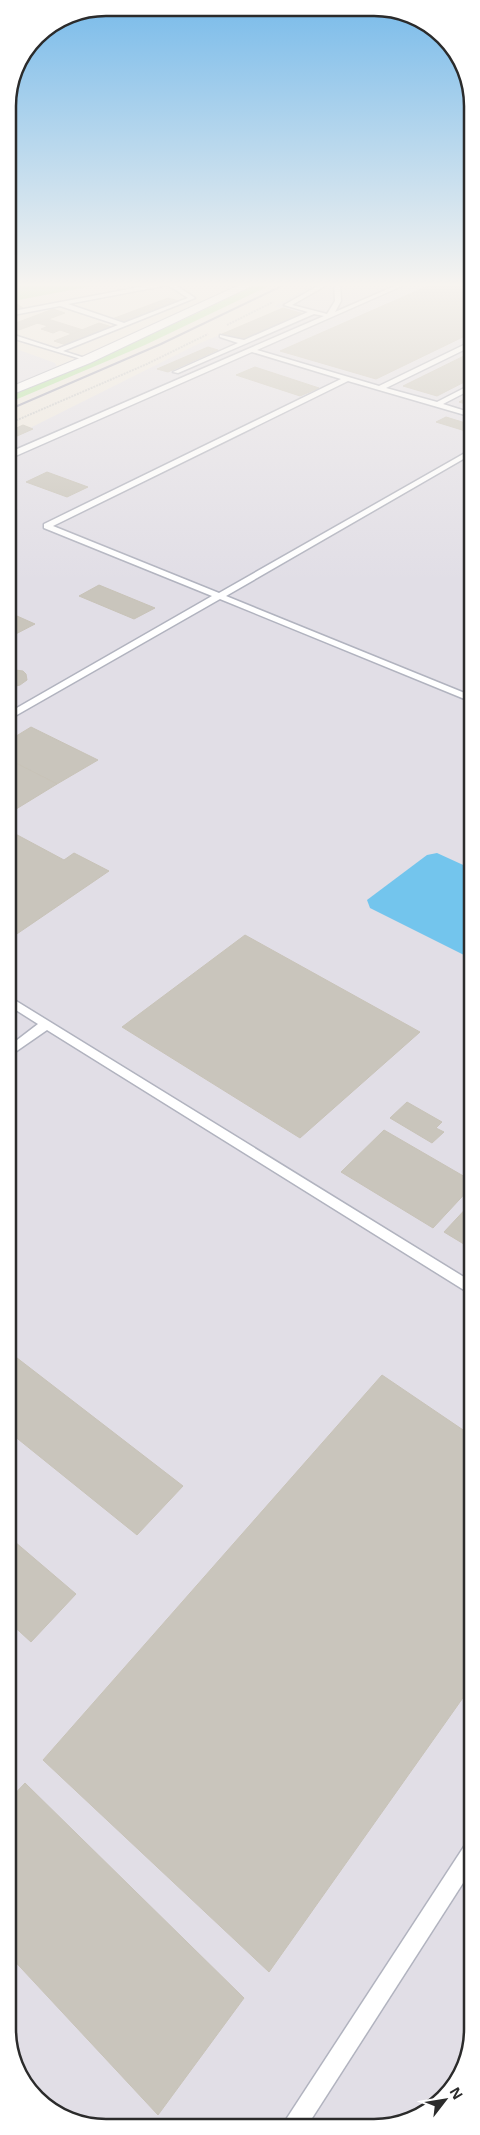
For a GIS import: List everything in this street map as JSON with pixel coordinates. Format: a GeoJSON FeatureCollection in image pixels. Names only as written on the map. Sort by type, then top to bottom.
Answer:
{"type":"FeatureCollection","features":[{"type":"Feature","properties":{"kind":"street"},"geometry":{"type":"LineString","coordinates":[[16,389],[33,382]]}},
{"type":"Feature","properties":{"kind":"lane"},"geometry":{"type":"LineString","coordinates":[[16,453],[178,382]]}},
{"type":"Feature","properties":{"kind":"lane"},"geometry":{"type":"LineString","coordinates":[[341,382],[47,526],[464,696]]}},
{"type":"Feature","properties":{"kind":"lane"},"geometry":{"type":"LineString","coordinates":[[360,382],[464,413]]}},
{"type":"Feature","properties":{"kind":"lane"},"geometry":{"type":"LineString","coordinates":[[380,388],[393,382]]}},
{"type":"Feature","properties":{"kind":"lane"},"geometry":{"type":"LineString","coordinates":[[437,405],[464,390]]}},
{"type":"Feature","properties":{"kind":"lane"},"geometry":{"type":"LineString","coordinates":[[16,712],[221,597],[464,456]]}},
{"type":"Feature","properties":{"kind":"lane"},"geometry":{"type":"LineString","coordinates":[[16,1005],[464,1284]]}},
{"type":"Feature","properties":{"kind":"lane"},"geometry":{"type":"LineString","coordinates":[[16,1047],[47,1024]]}},
{"type":"Feature","properties":{"kind":"lane"},"geometry":{"type":"LineString","coordinates":[[300,2119],[464,1864]]}},
{"type":"Feature","properties":{"kind":"path"},"geometry":{"type":"LineString","coordinates":[[16,421],[106,382]]}},
{"type":"Feature","properties":{"kind":"shaded area"},"geometry":{"type":"Polygon","coordinates":[[[123,382],[464,382],[464,2035],[462,2047],[451,2075],[420,2075],[420,2106],[397,2116],[374,2119],[106,2119],[88,2117],[71,2112],[51,2100],[38,2088],[23,2064],[19,2052],[16,2029],[16,435],[123,382]]]}},
{"type":"Feature","properties":{"kind":"green space"},"geometry":{"type":"Polygon","coordinates":[[[41,382],[58,382],[16,400],[16,392],[41,382]]]}},
{"type":"Feature","properties":{"kind":"water"},"geometry":{"type":"Polygon","coordinates":[[[437,853],[464,865],[464,955],[370,908],[367,900],[427,855],[437,853]]]}},
{"type":"Feature","properties":{"kind":"building"},"geometry":{"type":"Polygon","coordinates":[[[256,382],[300,382],[319,388],[300,396],[256,382]]]}},
{"type":"Feature","properties":{"kind":"building"},"geometry":{"type":"Polygon","coordinates":[[[412,382],[464,382],[437,396],[403,386],[412,382]]]}},
{"type":"Feature","properties":{"kind":"building"},"geometry":{"type":"Polygon","coordinates":[[[446,417],[464,423],[464,431],[436,422],[446,417]]]}},
{"type":"Feature","properties":{"kind":"building"},"geometry":{"type":"Polygon","coordinates":[[[23,425],[33,429],[16,436],[16,428],[23,425]]]}},
{"type":"Feature","properties":{"kind":"building"},"geometry":{"type":"Polygon","coordinates":[[[47,472],[88,487],[67,497],[26,482],[47,472]]]}},
{"type":"Feature","properties":{"kind":"building"},"geometry":{"type":"Polygon","coordinates":[[[99,585],[155,608],[134,619],[79,596],[99,585]]]}},
{"type":"Feature","properties":{"kind":"building"},"geometry":{"type":"Polygon","coordinates":[[[16,616],[35,624],[16,634],[16,616]]]}},
{"type":"Feature","properties":{"kind":"building"},"geometry":{"type":"Polygon","coordinates":[[[16,670],[23,671],[26,674],[27,680],[16,686],[16,670]]]}},
{"type":"Feature","properties":{"kind":"building"},"geometry":{"type":"Polygon","coordinates":[[[31,727],[98,760],[57,784],[16,763],[16,736],[31,727]]]}},
{"type":"Feature","properties":{"kind":"building"},"geometry":{"type":"Polygon","coordinates":[[[16,763],[57,784],[16,809],[16,763]]]}},
{"type":"Feature","properties":{"kind":"building"},"geometry":{"type":"Polygon","coordinates":[[[16,834],[64,860],[74,853],[109,871],[16,935],[16,834]]]}},
{"type":"Feature","properties":{"kind":"building"},"geometry":{"type":"Polygon","coordinates":[[[245,935],[420,1032],[300,1138],[122,1027],[245,935]]]}},
{"type":"Feature","properties":{"kind":"building"},"geometry":{"type":"Polygon","coordinates":[[[407,1102],[442,1122],[436,1128],[444,1132],[432,1143],[390,1118],[407,1102]]]}},
{"type":"Feature","properties":{"kind":"building"},"geometry":{"type":"Polygon","coordinates":[[[384,1130],[464,1176],[464,1195],[433,1228],[341,1172],[384,1130]]]}},
{"type":"Feature","properties":{"kind":"building"},"geometry":{"type":"Polygon","coordinates":[[[464,1211],[464,1244],[444,1232],[464,1211]]]}},
{"type":"Feature","properties":{"kind":"building"},"geometry":{"type":"Polygon","coordinates":[[[16,1357],[183,1486],[137,1535],[16,1437],[16,1357]]]}},
{"type":"Feature","properties":{"kind":"building"},"geometry":{"type":"Polygon","coordinates":[[[382,1375],[464,1431],[464,1696],[269,1972],[43,1760],[382,1375]]]}},
{"type":"Feature","properties":{"kind":"building"},"geometry":{"type":"Polygon","coordinates":[[[16,1543],[76,1594],[31,1642],[16,1628],[16,1543]]]}},
{"type":"Feature","properties":{"kind":"building"},"geometry":{"type":"Polygon","coordinates":[[[25,1783],[244,1998],[158,2115],[16,1963],[16,1793],[25,1783]]]}},
{"type":"Feature","properties":{"kind":"railway"},"geometry":{"type":"LineString","coordinates":[[16,407],[74,382]]}}]}
